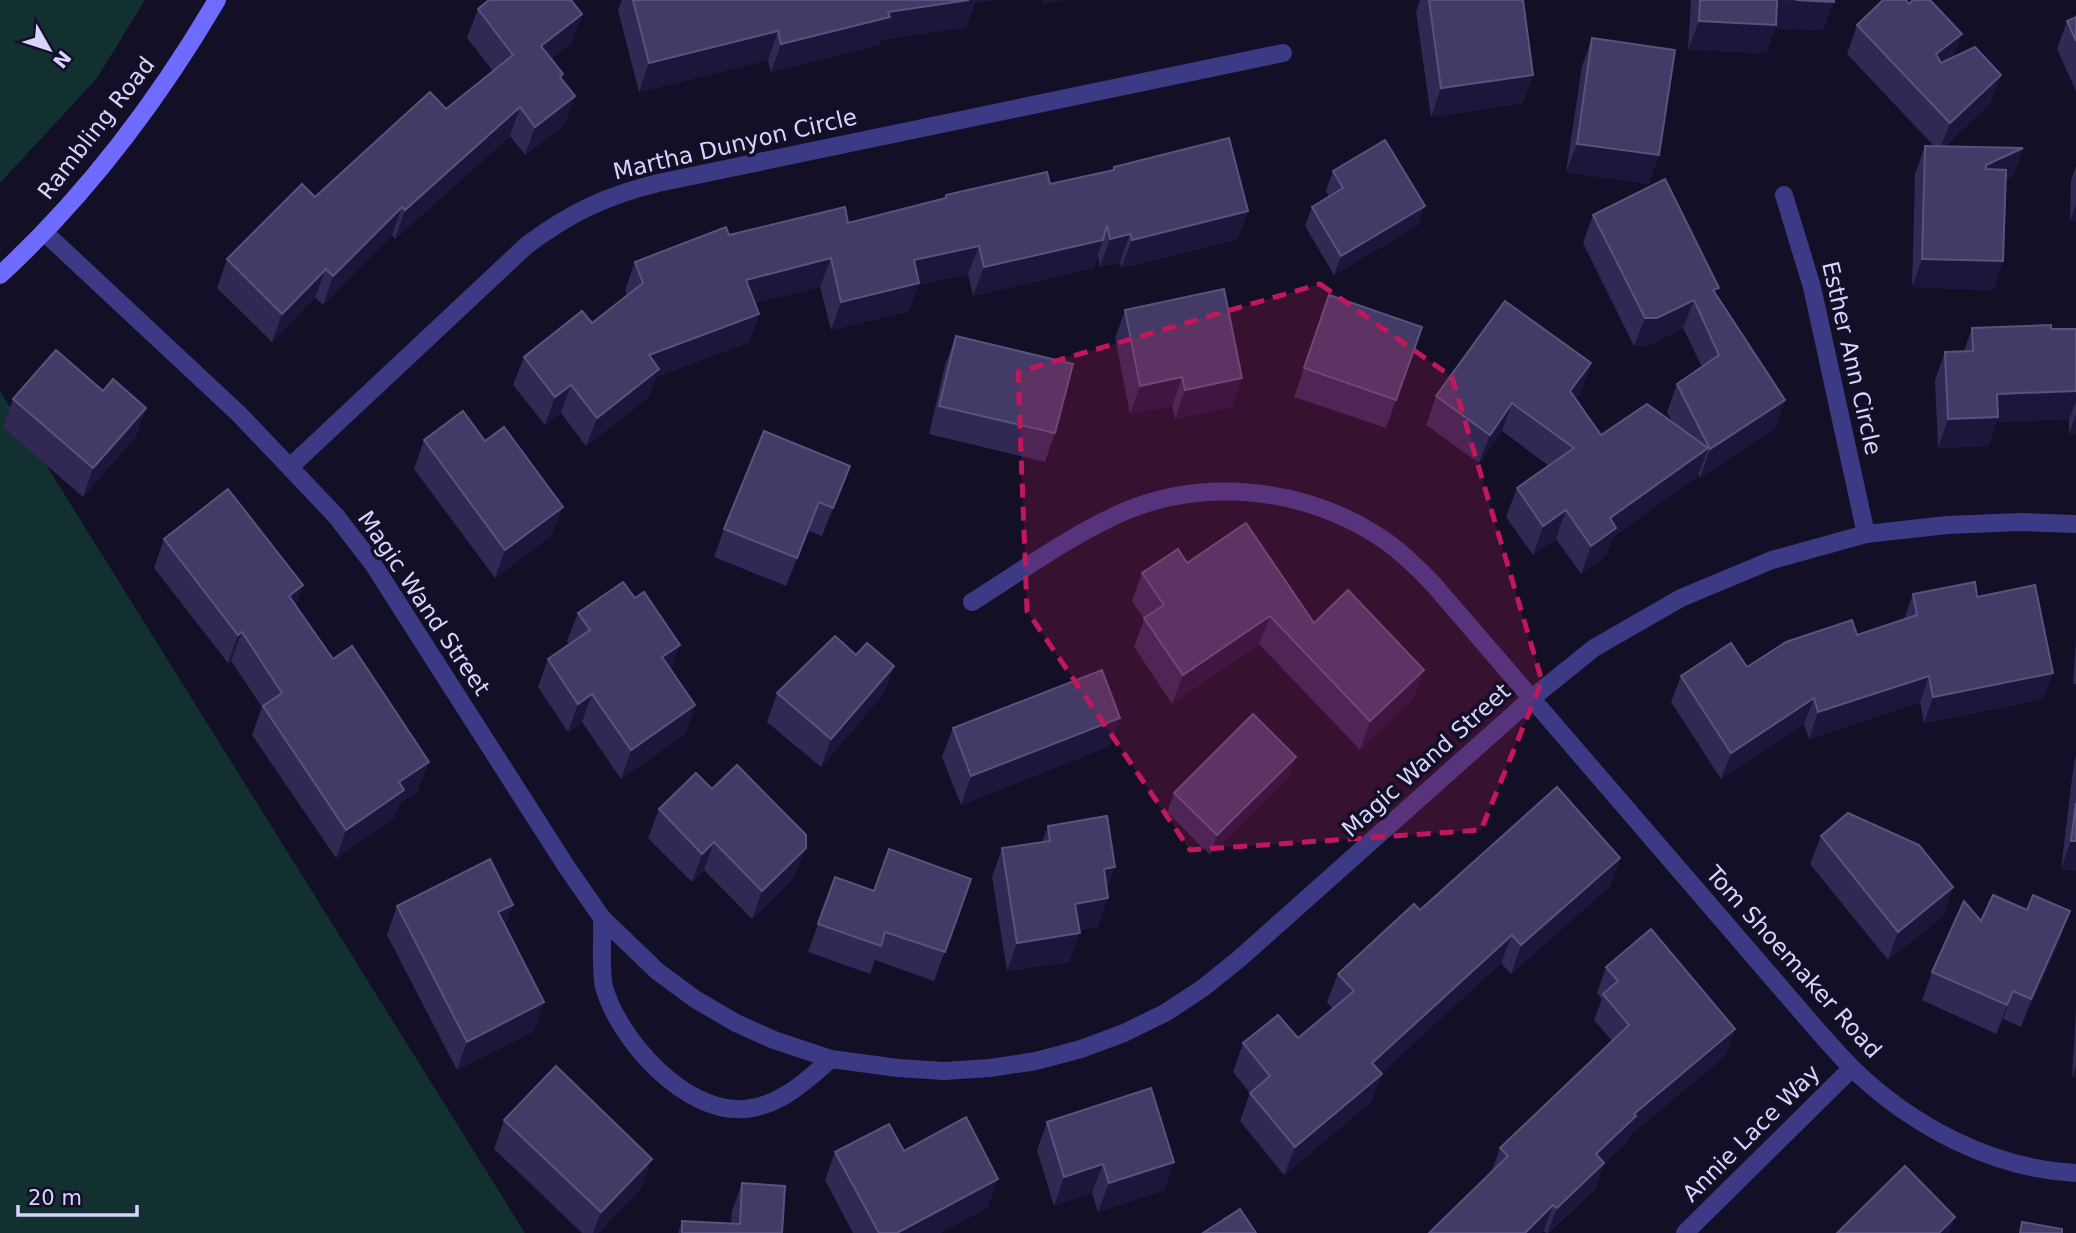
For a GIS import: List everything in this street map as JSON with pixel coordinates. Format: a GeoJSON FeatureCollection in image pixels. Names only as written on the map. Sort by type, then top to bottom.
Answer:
{"type":"FeatureCollection","features":[{"type":"Feature","properties":{"kind":"street","name":"Rambling Road"},"geometry":{"type":"LineString","coordinates":[[0,275],[93,179],[134,128],[217,0]]}},
{"type":"Feature","properties":{"kind":"street","name":"Martha Dunyon Circle"},"geometry":{"type":"LineString","coordinates":[[291,466],[527,245],[557,223],[600,201],[658,183],[1283,53]]}},
{"type":"Feature","properties":{"kind":"street","name":"Esther Ann Circle"},"geometry":{"type":"LineString","coordinates":[[1784,195],[1812,286],[1866,534]]}},
{"type":"Feature","properties":{"kind":"street","name":"Magic Wand Street"},"geometry":{"type":"LineString","coordinates":[[44,232],[240,415],[336,516],[373,564],[602,918],[657,971],[695,999],[736,1023],[774,1040],[831,1059],[944,1071],[990,1068],[1036,1061],[1081,1049],[1124,1033],[1165,1013],[1203,988],[1239,959],[1532,698],[1594,648],[1681,598],[1772,560],[1866,534],[1947,525],[2021,522],[2076,524]]}},
{"type":"Feature","properties":{"kind":"street","name":"Tom Shoemaker Road"},"geometry":{"type":"LineString","coordinates":[[972,602],[1089,529],[1124,512],[1161,499],[1199,493],[1277,495],[1312,504],[1347,518],[1379,536],[1408,559],[1434,585],[1852,1068],[1889,1100],[1930,1128],[1970,1147],[2011,1162],[2055,1172],[2076,1172]]}},
{"type":"Feature","properties":{"kind":"street"},"geometry":{"type":"LineString","coordinates":[[602,918],[604,986],[619,1021],[664,1076],[690,1095],[716,1106],[744,1109],[772,1102],[794,1090],[831,1059]]}},
{"type":"Feature","properties":{"kind":"street","name":"Annie Lace Way"},"geometry":{"type":"LineString","coordinates":[[1685,1233],[1852,1068]]}},
{"type":"Feature","properties":{"kind":"highlighted area"},"geometry":{"type":"Polygon","coordinates":[[[1320,284],[1452,377],[1542,681],[1481,830],[1190,850],[1027,611],[1018,372],[1320,284]]]}},
{"type":"Feature","properties":{"kind":"green space"},"geometry":{"type":"Polygon","coordinates":[[[0,0],[145,0],[97,78],[0,183],[0,0]]]}},
{"type":"Feature","properties":{"kind":"green space"},"geometry":{"type":"Polygon","coordinates":[[[0,391],[525,1233],[0,1233],[0,391]]]}},
{"type":"Feature","properties":{"kind":"building"},"geometry":{"type":"Polygon","coordinates":[[[489,0],[571,0],[582,14],[541,46],[563,74],[560,77],[575,96],[535,127],[520,107],[405,210],[402,207],[333,276],[326,269],[282,314],[227,259],[302,184],[315,197],[430,92],[446,109],[513,55],[478,9],[489,0]]]}},
{"type":"Feature","properties":{"kind":"building"},"geometry":{"type":"Polygon","coordinates":[[[633,0],[969,0],[888,12],[890,17],[781,44],[778,31],[649,63],[633,0]]]}},
{"type":"Feature","properties":{"kind":"building"},"geometry":{"type":"Polygon","coordinates":[[[1429,0],[1523,0],[1533,75],[1441,88],[1429,0]]]}},
{"type":"Feature","properties":{"kind":"building"},"geometry":{"type":"Polygon","coordinates":[[[1700,0],[1777,0],[1776,25],[1699,21],[1700,0]]]}},
{"type":"Feature","properties":{"kind":"building"},"geometry":{"type":"Polygon","coordinates":[[[1796,0],[1834,0],[1834,2],[1796,0]]]}},
{"type":"Feature","properties":{"kind":"building"},"geometry":{"type":"Polygon","coordinates":[[[1883,0],[1906,0],[1909,4],[1913,0],[1930,0],[1962,34],[1936,54],[1941,63],[1975,47],[2001,75],[1950,123],[1857,25],[1883,0]]]}},
{"type":"Feature","properties":{"kind":"building"},"geometry":{"type":"Polygon","coordinates":[[[2076,17],[2076,41],[2067,21],[2076,17]]]}},
{"type":"Feature","properties":{"kind":"building"},"geometry":{"type":"Polygon","coordinates":[[[1592,38],[1675,50],[1659,155],[1577,144],[1592,38]]]}},
{"type":"Feature","properties":{"kind":"building"},"geometry":{"type":"Polygon","coordinates":[[[1229,138],[1248,211],[1132,240],[1130,234],[1110,239],[1107,225],[1103,240],[984,267],[979,246],[914,260],[919,283],[841,302],[831,258],[746,280],[759,314],[649,355],[659,369],[597,418],[571,385],[555,397],[524,357],[582,311],[592,323],[643,283],[635,262],[726,227],[729,235],[845,207],[848,223],[946,198],[946,195],[1047,172],[1050,184],[1114,170],[1114,167],[1229,138]]]}},
{"type":"Feature","properties":{"kind":"building"},"geometry":{"type":"Polygon","coordinates":[[[1385,140],[1425,206],[1341,256],[1312,207],[1343,188],[1333,171],[1385,140]]]}},
{"type":"Feature","properties":{"kind":"building"},"geometry":{"type":"Polygon","coordinates":[[[1925,146],[2023,148],[1986,165],[1986,169],[2006,170],[2003,261],[1922,259],[1925,146]]]}},
{"type":"Feature","properties":{"kind":"building"},"geometry":{"type":"Polygon","coordinates":[[[1665,179],[1719,288],[1713,290],[1785,400],[1710,449],[1677,384],[1719,355],[1694,300],[1657,318],[1645,318],[1593,215],[1665,179]]]}},
{"type":"Feature","properties":{"kind":"building"},"geometry":{"type":"Polygon","coordinates":[[[1224,289],[1242,378],[1185,390],[1182,377],[1140,386],[1125,310],[1224,289]]]}},
{"type":"Feature","properties":{"kind":"building"},"geometry":{"type":"Polygon","coordinates":[[[1329,295],[1422,327],[1396,400],[1304,368],[1329,295]]]}},
{"type":"Feature","properties":{"kind":"building"},"geometry":{"type":"Polygon","coordinates":[[[1505,301],[1591,363],[1570,391],[1601,435],[1647,404],[1708,448],[1610,518],[1616,528],[1591,546],[1566,510],[1543,526],[1517,488],[1574,448],[1512,403],[1490,435],[1436,396],[1505,301]]]}},
{"type":"Feature","properties":{"kind":"building"},"geometry":{"type":"Polygon","coordinates":[[[2051,325],[2051,329],[2076,329],[2076,391],[1997,394],[1998,417],[1948,419],[1945,352],[1973,351],[1972,328],[2051,325]]]}},
{"type":"Feature","properties":{"kind":"building"},"geometry":{"type":"Polygon","coordinates":[[[956,336],[1073,364],[1055,433],[939,406],[956,336]]]}},
{"type":"Feature","properties":{"kind":"building"},"geometry":{"type":"Polygon","coordinates":[[[56,350],[103,391],[113,379],[146,408],[93,468],[13,399],[56,350]]]}},
{"type":"Feature","properties":{"kind":"building"},"geometry":{"type":"Polygon","coordinates":[[[463,411],[485,441],[504,427],[563,507],[505,550],[424,440],[463,411]]]}},
{"type":"Feature","properties":{"kind":"building"},"geometry":{"type":"Polygon","coordinates":[[[764,431],[850,466],[833,508],[819,502],[797,558],[724,529],[764,431]]]}},
{"type":"Feature","properties":{"kind":"building"},"geometry":{"type":"Polygon","coordinates":[[[228,489],[303,585],[289,596],[333,659],[352,646],[429,762],[399,782],[404,790],[346,830],[263,706],[282,693],[242,632],[238,635],[164,539],[228,489]]]}},
{"type":"Feature","properties":{"kind":"building"},"geometry":{"type":"Polygon","coordinates":[[[1246,523],[1314,623],[1348,590],[1424,670],[1370,721],[1270,616],[1183,675],[1144,618],[1164,605],[1142,573],[1178,549],[1187,563],[1246,523]]]}},
{"type":"Feature","properties":{"kind":"building"},"geometry":{"type":"Polygon","coordinates":[[[623,582],[635,598],[644,592],[680,645],[662,657],[695,705],[631,750],[592,694],[578,704],[548,659],[590,630],[578,613],[623,582]]]}},
{"type":"Feature","properties":{"kind":"building"},"geometry":{"type":"Polygon","coordinates":[[[1975,582],[1977,597],[2035,585],[2053,673],[1933,697],[1929,676],[1818,712],[1814,698],[1731,753],[1681,676],[1731,643],[1747,667],[1786,642],[1852,620],[1857,635],[1917,615],[1913,594],[1975,582]]]}},
{"type":"Feature","properties":{"kind":"building"},"geometry":{"type":"Polygon","coordinates":[[[835,636],[856,655],[867,643],[894,666],[831,739],[777,693],[835,636]]]}},
{"type":"Feature","properties":{"kind":"building"},"geometry":{"type":"Polygon","coordinates":[[[1102,670],[1120,718],[971,776],[953,728],[1102,670]]]}},
{"type":"Feature","properties":{"kind":"building"},"geometry":{"type":"Polygon","coordinates":[[[1253,714],[1296,757],[1217,835],[1174,793],[1253,714]]]}},
{"type":"Feature","properties":{"kind":"building"},"geometry":{"type":"Polygon","coordinates":[[[737,765],[806,835],[806,848],[762,891],[714,842],[702,854],[659,809],[696,773],[712,789],[737,765]]]}},
{"type":"Feature","properties":{"kind":"building"},"geometry":{"type":"Polygon","coordinates":[[[1557,787],[1620,858],[1521,945],[1512,935],[1372,1063],[1382,1074],[1295,1147],[1250,1093],[1270,1076],[1243,1043],[1278,1015],[1298,1038],[1354,991],[1338,974],[1414,904],[1420,910],[1557,787]]]}},
{"type":"Feature","properties":{"kind":"building"},"geometry":{"type":"Polygon","coordinates":[[[2076,803],[2076,841],[2071,841],[2076,803]]]}},
{"type":"Feature","properties":{"kind":"building"},"geometry":{"type":"Polygon","coordinates":[[[1848,813],[1919,845],[1953,887],[1898,932],[1821,836],[1848,813]]]}},
{"type":"Feature","properties":{"kind":"building"},"geometry":{"type":"Polygon","coordinates":[[[1107,816],[1115,867],[1104,869],[1108,898],[1075,904],[1080,933],[1017,943],[1002,848],[1050,841],[1048,826],[1107,816]]]}},
{"type":"Feature","properties":{"kind":"building"},"geometry":{"type":"Polygon","coordinates":[[[889,849],[971,879],[945,952],[885,932],[881,946],[818,924],[835,877],[874,891],[889,849]]]}},
{"type":"Feature","properties":{"kind":"building"},"geometry":{"type":"Polygon","coordinates":[[[490,859],[513,905],[498,912],[544,1002],[467,1042],[397,906],[490,859]]]}},
{"type":"Feature","properties":{"kind":"building"},"geometry":{"type":"Polygon","coordinates":[[[1993,895],[2027,910],[2033,895],[2070,911],[2031,999],[2013,991],[2007,1005],[1932,972],[1964,901],[1981,921],[1993,895]]]}},
{"type":"Feature","properties":{"kind":"building"},"geometry":{"type":"Polygon","coordinates":[[[1651,929],[1735,1029],[1634,1114],[1636,1116],[1596,1154],[1604,1163],[1557,1208],[1553,1205],[1525,1233],[1429,1233],[1508,1156],[1500,1148],[1629,1025],[1603,994],[1618,981],[1606,967],[1651,929]]]}},
{"type":"Feature","properties":{"kind":"building"},"geometry":{"type":"Polygon","coordinates":[[[556,1066],[652,1159],[601,1212],[504,1120],[556,1066]]]}},
{"type":"Feature","properties":{"kind":"building"},"geometry":{"type":"Polygon","coordinates":[[[1151,1088],[1174,1162],[1109,1183],[1103,1164],[1064,1177],[1047,1122],[1151,1088]]]}},
{"type":"Feature","properties":{"kind":"building"},"geometry":{"type":"Polygon","coordinates":[[[966,1117],[998,1179],[897,1233],[879,1233],[835,1152],[889,1124],[904,1151],[966,1117]]]}},
{"type":"Feature","properties":{"kind":"building"},"geometry":{"type":"Polygon","coordinates":[[[1905,1166],[1955,1217],[1939,1233],[1837,1233],[1905,1166]]]}},
{"type":"Feature","properties":{"kind":"building"},"geometry":{"type":"Polygon","coordinates":[[[742,1183],[785,1186],[782,1233],[682,1233],[682,1221],[740,1224],[742,1183]]]}},
{"type":"Feature","properties":{"kind":"building"},"geometry":{"type":"Polygon","coordinates":[[[1240,1209],[1256,1233],[1203,1233],[1240,1209]]]}},
{"type":"Feature","properties":{"kind":"building"},"geometry":{"type":"Polygon","coordinates":[[[2022,1222],[2062,1229],[2062,1233],[2020,1233],[2022,1222]]]}}]}
